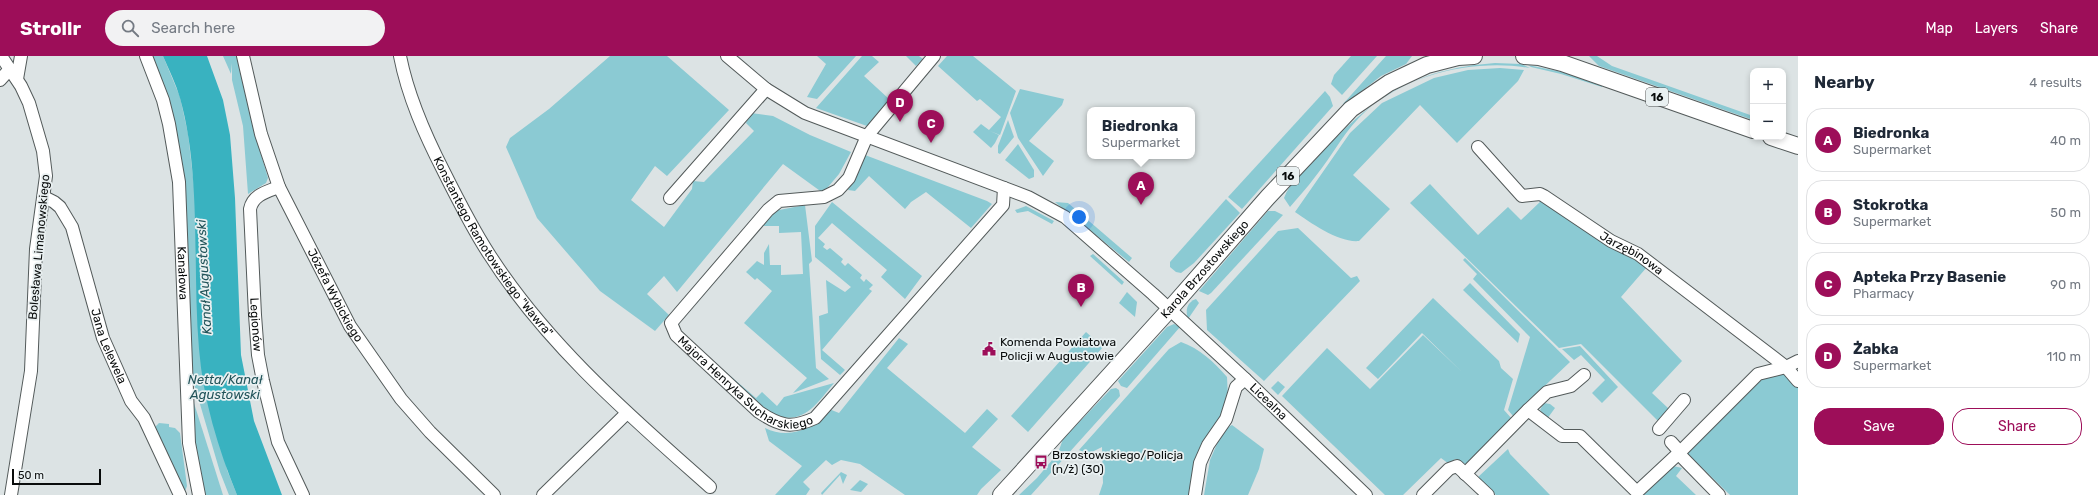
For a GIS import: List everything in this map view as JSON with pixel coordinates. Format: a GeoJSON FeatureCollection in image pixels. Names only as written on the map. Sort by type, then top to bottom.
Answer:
{"type":"FeatureCollection","features":[{"type":"Feature","properties":{"kind":"main road","name":"16"},"geometry":{"type":"LineString","coordinates":[[1432,60],[1474,56]]}},
{"type":"Feature","properties":{"kind":"main road","name":"16"},"geometry":{"type":"LineString","coordinates":[[1534,56],[1565,59],[1750,129]]}},
{"type":"Feature","properties":{"kind":"main road","name":"Karola Brzostowskiego"},"geometry":{"type":"LineString","coordinates":[[1001,495],[1169,310],[1268,197],[1351,109],[1389,83],[1432,60]]}},
{"type":"Feature","properties":{"kind":"main road"},"geometry":{"type":"LineString","coordinates":[[1780,140],[1798,146]]}},
{"type":"Feature","properties":{"kind":"street","name":"Bolesława Limanowskiego"},"geometry":{"type":"LineString","coordinates":[[1,56],[29,103],[43,151],[46,176],[36,248],[30,378],[11,495]]}},
{"type":"Feature","properties":{"kind":"street"},"geometry":{"type":"LineString","coordinates":[[0,80],[13,74],[21,56]]}},
{"type":"Feature","properties":{"kind":"street","name":"Kanałowa"},"geometry":{"type":"LineString","coordinates":[[146,56],[169,124],[178,175],[182,220],[188,437],[199,495]]}},
{"type":"Feature","properties":{"kind":"street","name":"Józefa Wybickiego"},"geometry":{"type":"LineString","coordinates":[[243,56],[261,134],[279,187],[350,326],[401,399],[430,432],[494,495]]}},
{"type":"Feature","properties":{"kind":"street","name":"Konstantego Ramotowskiego \"Wawra\""},"geometry":{"type":"LineString","coordinates":[[400,56],[412,103],[432,149],[466,217],[489,255],[520,298],[554,339],[627,413],[710,486]]}},
{"type":"Feature","properties":{"kind":"street"},"geometry":{"type":"LineString","coordinates":[[727,56],[766,89],[805,113],[1048,206],[1065,217],[1169,310]]}},
{"type":"Feature","properties":{"kind":"street"},"geometry":{"type":"LineString","coordinates":[[867,136],[934,56]]}},
{"type":"Feature","properties":{"kind":"street"},"geometry":{"type":"LineString","coordinates":[[670,198],[766,89]]}},
{"type":"Feature","properties":{"kind":"street","name":"Majora Henryka Sucharskiego"},"geometry":{"type":"LineString","coordinates":[[867,136],[849,178],[838,190],[824,197],[779,201],[774,205],[672,323],[676,336],[759,412],[772,421],[786,425],[794,425],[801,424],[815,418],[1003,205],[1004,188]]}},
{"type":"Feature","properties":{"kind":"street","name":"Jarzębinowa"},"geometry":{"type":"LineString","coordinates":[[1478,147],[1522,196],[1540,194],[1611,241],[1638,254],[1786,367],[1798,381]]}},
{"type":"Feature","properties":{"kind":"street","name":"Legionów"},"geometry":{"type":"LineString","coordinates":[[279,187],[259,195],[252,202],[250,209],[258,355],[278,442],[303,495]]}},
{"type":"Feature","properties":{"kind":"street","name":"Jana Lelewela"},"geometry":{"type":"LineString","coordinates":[[44,197],[60,207],[72,227],[103,338],[132,401],[144,418],[180,495]]}},
{"type":"Feature","properties":{"kind":"street","name":"Licealna"},"geometry":{"type":"LineString","coordinates":[[1169,310],[1366,495]]}},
{"type":"Feature","properties":{"kind":"street"},"geometry":{"type":"LineString","coordinates":[[1528,410],[1562,436],[1580,436],[1635,494],[1679,453],[1758,374],[1786,367],[1798,361]]}},
{"type":"Feature","properties":{"kind":"street"},"geometry":{"type":"LineString","coordinates":[[1465,474],[1547,392],[1571,386],[1584,375]]}},
{"type":"Feature","properties":{"kind":"street"},"geometry":{"type":"LineString","coordinates":[[1195,495],[1200,463],[1208,445],[1226,419],[1236,388],[1244,379]]}},
{"type":"Feature","properties":{"kind":"street"},"geometry":{"type":"LineString","coordinates":[[1659,429],[1684,400]]}},
{"type":"Feature","properties":{"kind":"street"},"geometry":{"type":"LineString","coordinates":[[543,495],[627,413]]}},
{"type":"Feature","properties":{"kind":"street"},"geometry":{"type":"LineString","coordinates":[[1670,442],[1719,495]]}},
{"type":"Feature","properties":{"kind":"street"},"geometry":{"type":"LineString","coordinates":[[1423,495],[1449,469],[1457,466],[1488,495]]}},
{"type":"Feature","properties":{"kind":"shaded area"},"geometry":{"type":"Polygon","coordinates":[[[152,56],[163,56],[180,97],[188,134],[227,470],[237,495],[229,495],[220,472],[192,377],[184,182],[175,123],[152,56]]]}},
{"type":"Feature","properties":{"kind":"shaded area"},"geometry":{"type":"Polygon","coordinates":[[[223,56],[239,56],[257,141],[268,178],[266,183],[248,194],[243,126],[232,80],[232,63],[231,74],[223,56]]]}},
{"type":"Feature","properties":{"kind":"shaded area"},"geometry":{"type":"Polygon","coordinates":[[[610,56],[667,56],[729,110],[667,176],[655,166],[631,200],[664,227],[692,189],[693,181],[704,182],[754,131],[746,123],[751,113],[773,116],[810,135],[851,152],[839,174],[823,193],[783,164],[677,292],[664,276],[647,294],[669,315],[655,331],[600,291],[537,218],[506,147],[510,138],[549,109],[610,56]]]}},
{"type":"Feature","properties":{"kind":"shaded area"},"geometry":{"type":"Polygon","coordinates":[[[817,56],[856,56],[817,99],[807,97],[826,64],[817,56]]]}},
{"type":"Feature","properties":{"kind":"shaded area"},"geometry":{"type":"Polygon","coordinates":[[[862,56],[872,56],[879,62],[864,76],[889,99],[867,126],[816,108],[862,56]]]}},
{"type":"Feature","properties":{"kind":"shaded area"},"geometry":{"type":"Polygon","coordinates":[[[906,56],[919,56],[923,59],[916,66],[906,56]]]}},
{"type":"Feature","properties":{"kind":"shaded area"},"geometry":{"type":"Polygon","coordinates":[[[947,56],[973,56],[1016,91],[1000,135],[990,131],[999,135],[991,148],[973,132],[981,124],[989,130],[1001,117],[980,99],[977,101],[938,66],[947,56]]]}},
{"type":"Feature","properties":{"kind":"shaded area"},"geometry":{"type":"Polygon","coordinates":[[[1351,56],[1377,56],[1342,95],[1331,84],[1334,75],[1351,56]]]}},
{"type":"Feature","properties":{"kind":"shaded area"},"geometry":{"type":"Polygon","coordinates":[[[1386,56],[1412,56],[1406,64],[1381,76],[1344,105],[1343,104],[1386,56]]]}},
{"type":"Feature","properties":{"kind":"shaded area"},"geometry":{"type":"Polygon","coordinates":[[[1589,56],[1597,56],[1612,66],[1750,115],[1750,119],[1599,66],[1589,56]]]}},
{"type":"Feature","properties":{"kind":"shaded area"},"geometry":{"type":"Polygon","coordinates":[[[1495,63],[1521,64],[1530,68],[1488,66],[1466,68],[1444,72],[1409,84],[1440,72],[1466,66],[1495,63]]]}},
{"type":"Feature","properties":{"kind":"shaded area"},"geometry":{"type":"Polygon","coordinates":[[[1528,65],[1562,72],[1602,87],[1561,74],[1531,67],[1528,65]]]}},
{"type":"Feature","properties":{"kind":"shaded area"},"geometry":{"type":"Polygon","coordinates":[[[1500,68],[1524,70],[1518,81],[1457,143],[1420,105],[1353,175],[1390,209],[1359,241],[1351,241],[1334,236],[1317,227],[1295,212],[1350,133],[1382,103],[1434,78],[1468,70],[1500,68]]]}},
{"type":"Feature","properties":{"kind":"shaded area"},"geometry":{"type":"Polygon","coordinates":[[[1020,89],[1064,99],[1062,105],[1029,141],[1054,161],[1043,176],[1018,138],[1010,113],[1020,89]]]}},
{"type":"Feature","properties":{"kind":"shaded area"},"geometry":{"type":"Polygon","coordinates":[[[1325,91],[1330,97],[1333,106],[1242,209],[1228,197],[1325,91]]]}},
{"type":"Feature","properties":{"kind":"shaded area"},"geometry":{"type":"Polygon","coordinates":[[[1367,110],[1352,125],[1322,169],[1290,207],[1284,198],[1286,192],[1337,137],[1356,119],[1367,110]]]}},
{"type":"Feature","properties":{"kind":"shaded area"},"geometry":{"type":"Polygon","coordinates":[[[1008,120],[1014,137],[1000,154],[998,153],[998,146],[1008,120]]]}},
{"type":"Feature","properties":{"kind":"shaded area"},"geometry":{"type":"Polygon","coordinates":[[[1018,144],[1034,170],[1034,177],[1029,179],[1005,160],[1018,144]]]}},
{"type":"Feature","properties":{"kind":"shaded area"},"geometry":{"type":"Polygon","coordinates":[[[865,155],[992,204],[971,228],[926,192],[911,202],[905,209],[869,176],[855,191],[848,190],[865,155]]]}},
{"type":"Feature","properties":{"kind":"shaded area"},"geometry":{"type":"Polygon","coordinates":[[[1430,184],[1478,235],[1508,207],[1521,220],[1541,201],[1558,209],[1647,267],[1621,297],[1682,361],[1652,393],[1669,409],[1659,422],[1581,344],[1559,348],[1410,203],[1430,184]]]}},
{"type":"Feature","properties":{"kind":"shaded area"},"geometry":{"type":"Polygon","coordinates":[[[1226,199],[1240,213],[1194,263],[1181,273],[1176,272],[1170,267],[1170,262],[1226,199]]]}},
{"type":"Feature","properties":{"kind":"shaded area"},"geometry":{"type":"Polygon","coordinates":[[[832,202],[922,276],[905,299],[881,277],[887,270],[832,223],[818,238],[825,244],[823,247],[827,250],[830,248],[843,259],[841,262],[845,266],[848,263],[862,275],[860,278],[864,282],[866,279],[873,285],[869,289],[872,291],[822,350],[845,370],[840,375],[821,359],[819,316],[828,313],[826,280],[845,292],[851,287],[815,257],[815,226],[832,202]]]}},
{"type":"Feature","properties":{"kind":"shaded area"},"geometry":{"type":"Polygon","coordinates":[[[1055,202],[1068,203],[1132,258],[1129,262],[1055,202]]]}},
{"type":"Feature","properties":{"kind":"shaded area"},"geometry":{"type":"Polygon","coordinates":[[[805,205],[812,261],[809,264],[816,368],[829,379],[793,393],[807,378],[744,323],[772,291],[757,278],[755,280],[746,272],[757,261],[764,265],[764,253],[769,244],[770,265],[781,265],[781,275],[803,274],[801,232],[779,233],[779,226],[763,226],[774,211],[805,205]]]}},
{"type":"Feature","properties":{"kind":"shaded area"},"geometry":{"type":"Polygon","coordinates":[[[1026,206],[1054,221],[1052,224],[1028,211],[1017,213],[1015,210],[1026,206]]]}},
{"type":"Feature","properties":{"kind":"shaded area"},"geometry":{"type":"Polygon","coordinates":[[[1268,211],[1275,211],[1283,215],[1211,293],[1208,295],[1199,291],[1268,211]]]}},
{"type":"Feature","properties":{"kind":"shaded area"},"geometry":{"type":"Polygon","coordinates":[[[1298,228],[1351,278],[1357,276],[1360,281],[1264,381],[1207,330],[1206,310],[1278,231],[1298,228]]]}},
{"type":"Feature","properties":{"kind":"shaded area"},"geometry":{"type":"Polygon","coordinates":[[[1093,254],[1124,282],[1122,285],[1090,256],[1093,254]]]}},
{"type":"Feature","properties":{"kind":"shaded area"},"geometry":{"type":"Polygon","coordinates":[[[1465,258],[1570,362],[1513,416],[1508,410],[1530,337],[1473,279],[1477,274],[1463,260],[1465,258]]]}},
{"type":"Feature","properties":{"kind":"shaded area"},"geometry":{"type":"Polygon","coordinates":[[[1470,283],[1520,334],[1518,343],[1463,290],[1470,283]]]}},
{"type":"Feature","properties":{"kind":"shaded area"},"geometry":{"type":"Polygon","coordinates":[[[1127,292],[1137,302],[1135,317],[1119,303],[1127,292]]]}},
{"type":"Feature","properties":{"kind":"shaded area"},"geometry":{"type":"Polygon","coordinates":[[[1433,298],[1499,361],[1501,368],[1513,379],[1504,410],[1512,419],[1471,462],[1465,464],[1455,459],[1449,464],[1441,458],[1403,495],[1385,495],[1282,396],[1327,348],[1370,389],[1423,335],[1462,372],[1422,333],[1378,379],[1366,368],[1433,298]]]}},
{"type":"Feature","properties":{"kind":"shaded area"},"geometry":{"type":"Polygon","coordinates":[[[1196,299],[1199,303],[1188,319],[1187,312],[1189,304],[1196,299]]]}},
{"type":"Feature","properties":{"kind":"shaded area"},"geometry":{"type":"Polygon","coordinates":[[[1174,324],[1180,327],[1127,388],[1121,386],[1118,381],[1167,327],[1174,324]]]}},
{"type":"Feature","properties":{"kind":"shaded area"},"geometry":{"type":"Polygon","coordinates":[[[1086,332],[1103,347],[1028,432],[1011,416],[1086,332]]]}},
{"type":"Feature","properties":{"kind":"shaded area"},"geometry":{"type":"Polygon","coordinates":[[[899,338],[908,344],[887,368],[965,433],[987,409],[998,419],[972,447],[1001,470],[981,489],[977,495],[905,495],[860,464],[841,460],[832,465],[826,460],[803,482],[810,489],[806,495],[775,495],[802,466],[769,441],[765,428],[783,433],[792,433],[808,427],[816,422],[829,409],[839,413],[899,338]]]}},
{"type":"Feature","properties":{"kind":"shaded area"},"geometry":{"type":"Polygon","coordinates":[[[1181,342],[1206,356],[1227,377],[1228,398],[1190,495],[1099,495],[1103,483],[1102,447],[1088,454],[1079,450],[1169,349],[1181,342]]]}},
{"type":"Feature","properties":{"kind":"shaded area"},"geometry":{"type":"Polygon","coordinates":[[[692,343],[756,398],[762,392],[777,406],[784,397],[834,383],[814,407],[807,412],[790,418],[780,417],[768,413],[692,343]]]}},
{"type":"Feature","properties":{"kind":"shaded area"},"geometry":{"type":"Polygon","coordinates":[[[1580,346],[1618,387],[1602,403],[1592,393],[1605,380],[1581,355],[1574,360],[1562,349],[1580,346]]]}},
{"type":"Feature","properties":{"kind":"shaded area"},"geometry":{"type":"Polygon","coordinates":[[[1786,367],[1798,383],[1798,495],[1730,495],[1685,451],[1758,374],[1786,367]]]}},
{"type":"Feature","properties":{"kind":"shaded area"},"geometry":{"type":"Polygon","coordinates":[[[1278,381],[1285,387],[1278,395],[1271,388],[1278,381]]]}},
{"type":"Feature","properties":{"kind":"shaded area"},"geometry":{"type":"Polygon","coordinates":[[[1116,388],[1119,390],[1120,396],[1031,495],[1019,495],[1037,478],[1058,453],[1063,439],[1111,389],[1116,388]]]}},
{"type":"Feature","properties":{"kind":"shaded area"},"geometry":{"type":"Polygon","coordinates":[[[193,400],[223,495],[205,495],[195,443],[193,400]]]}},
{"type":"Feature","properties":{"kind":"shaded area"},"geometry":{"type":"Polygon","coordinates":[[[1544,403],[1550,404],[1555,408],[1547,419],[1540,410],[1544,403]]]}},
{"type":"Feature","properties":{"kind":"shaded area"},"geometry":{"type":"Polygon","coordinates":[[[159,423],[169,424],[169,427],[175,428],[180,433],[187,486],[184,494],[154,428],[159,423]]]}},
{"type":"Feature","properties":{"kind":"shaded area"},"geometry":{"type":"Polygon","coordinates":[[[1232,425],[1264,449],[1259,469],[1248,495],[1204,495],[1210,460],[1223,430],[1232,425]]]}},
{"type":"Feature","properties":{"kind":"shaded area"},"geometry":{"type":"Polygon","coordinates":[[[1508,449],[1510,454],[1550,495],[1496,495],[1477,478],[1508,449]]]}},
{"type":"Feature","properties":{"kind":"shaded area"},"geometry":{"type":"Polygon","coordinates":[[[1673,466],[1682,468],[1676,476],[1696,495],[1642,495],[1673,466]]]}},
{"type":"Feature","properties":{"kind":"shaded area"},"geometry":{"type":"Polygon","coordinates":[[[841,472],[847,475],[843,484],[840,475],[822,495],[821,493],[841,472]]]}},
{"type":"Feature","properties":{"kind":"shaded area"},"geometry":{"type":"Polygon","coordinates":[[[860,480],[868,484],[861,492],[850,490],[860,480]]]}},
{"type":"Feature","properties":{"kind":"water","name":"Netta/Kanał Agustowski"},"geometry":{"type":"Polygon","coordinates":[[[163,56],[207,56],[223,100],[230,135],[235,198],[241,355],[254,421],[282,495],[237,495],[212,423],[204,386],[199,349],[194,191],[187,128],[180,98],[163,56]]]}},
{"type":"Feature","properties":{"kind":"place","name":"Żabka"},"geometry":{"type":"Point","coordinates":[900,122]}},
{"type":"Feature","properties":{"kind":"place","name":"Apteka Przy Basenie"},"geometry":{"type":"Point","coordinates":[931,143]}},
{"type":"Feature","properties":{"kind":"place","name":"Biedronka"},"geometry":{"type":"Point","coordinates":[1141,205]}},
{"type":"Feature","properties":{"kind":"place","name":"Stokrotka"},"geometry":{"type":"Point","coordinates":[1081,307]}},
{"type":"Feature","properties":{"kind":"place","name":"Komenda Powiatowa Policji w Augustowie"},"geometry":{"type":"Point","coordinates":[989,349]}},
{"type":"Feature","properties":{"kind":"place","name":"Brzostowskiego/Policja (n/ż) (30)"},"geometry":{"type":"Point","coordinates":[1041,462]}},
{"type":"Feature","properties":{"kind":"water label","name":"Kanał Augustowski"},"geometry":{"type":"Point","coordinates":[204,277]}}]}
